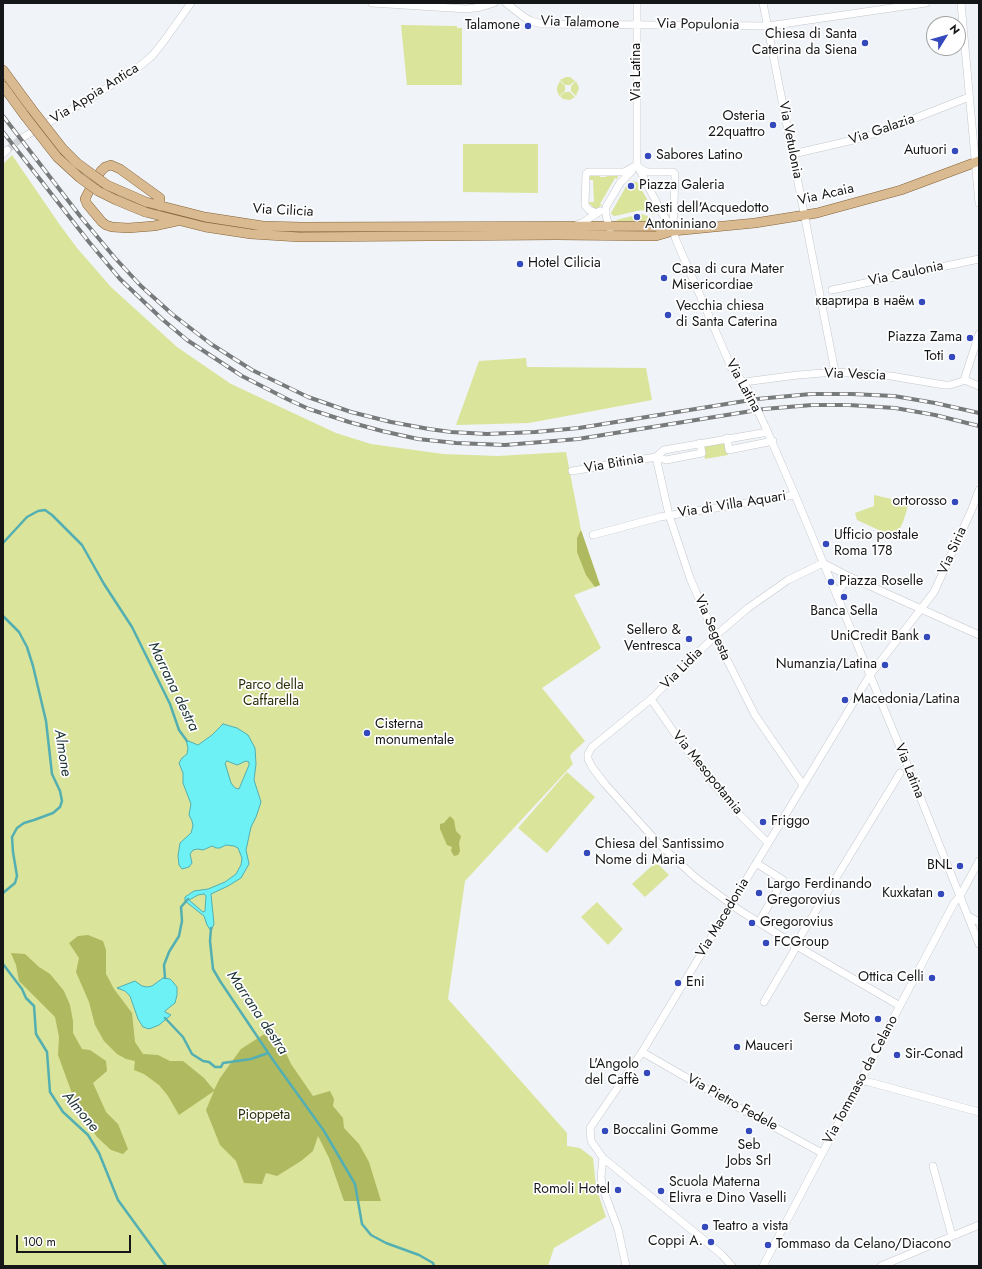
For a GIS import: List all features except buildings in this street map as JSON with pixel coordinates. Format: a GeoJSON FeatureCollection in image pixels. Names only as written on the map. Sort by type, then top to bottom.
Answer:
{"type":"FeatureCollection","features":[{"type":"Feature","properties":{"kind":"main road","name":"Via Cilicia"},"geometry":{"type":"LineString","coordinates":[[3,70],[63,149],[77,163],[108,185],[145,207],[178,221],[251,234],[299,237],[556,235],[611,232],[620,227],[655,226],[673,231]]}},
{"type":"Feature","properties":{"kind":"main road","name":"Via Cilicia"},"geometry":{"type":"LineString","coordinates":[[3,86],[57,157],[80,178],[98,191],[116,200],[145,207],[160,206],[205,217],[271,226],[571,226],[611,232]]}},
{"type":"Feature","properties":{"kind":"main road","name":"Via Acaia"},"geometry":{"type":"LineString","coordinates":[[673,231],[806,215],[901,190],[977,162]]}},
{"type":"Feature","properties":{"kind":"main road"},"geometry":{"type":"LineString","coordinates":[[160,206],[160,198],[113,165],[107,166],[101,171],[85,197],[86,202],[94,213],[102,222],[109,226],[119,228],[148,227],[178,221]]}},
{"type":"Feature","properties":{"kind":"main road"},"geometry":{"type":"LineString","coordinates":[[611,232],[656,236],[673,231]]}},
{"type":"Feature","properties":{"kind":"street","name":"Via Appia Antica"},"geometry":{"type":"LineString","coordinates":[[22,138],[116,83],[140,66],[152,56],[191,3]]}},
{"type":"Feature","properties":{"kind":"street"},"geometry":{"type":"LineString","coordinates":[[372,3],[467,9],[494,3]]}},
{"type":"Feature","properties":{"kind":"street","name":"Via Talamone"},"geometry":{"type":"LineString","coordinates":[[506,3],[524,17],[538,23],[637,24]]}},
{"type":"Feature","properties":{"kind":"street","name":"Via Latina"},"geometry":{"type":"LineString","coordinates":[[637,3],[637,165]]}},
{"type":"Feature","properties":{"kind":"street","name":"Via Vetulonia"},"geometry":{"type":"LineString","coordinates":[[763,3],[806,215],[835,372]]}},
{"type":"Feature","properties":{"kind":"street","name":"Via Populonia"},"geometry":{"type":"LineString","coordinates":[[637,24],[768,26],[926,3]]}},
{"type":"Feature","properties":{"kind":"street"},"geometry":{"type":"LineString","coordinates":[[961,3],[969,97],[977,162],[979,203]]}},
{"type":"Feature","properties":{"kind":"street","name":"Via Galazia"},"geometry":{"type":"LineString","coordinates":[[793,154],[862,138],[969,97]]}},
{"type":"Feature","properties":{"kind":"street"},"geometry":{"type":"LineString","coordinates":[[611,232],[605,211],[620,183],[637,165]]}},
{"type":"Feature","properties":{"kind":"street"},"geometry":{"type":"LineString","coordinates":[[596,213],[589,210],[585,205],[586,174],[588,172],[624,172],[637,165]]}},
{"type":"Feature","properties":{"kind":"street"},"geometry":{"type":"LineString","coordinates":[[637,165],[673,231]]}},
{"type":"Feature","properties":{"kind":"street"},"geometry":{"type":"LineString","coordinates":[[637,165],[647,172],[673,172],[675,174],[673,231]]}},
{"type":"Feature","properties":{"kind":"street"},"geometry":{"type":"LineString","coordinates":[[571,226],[584,222],[609,202]]}},
{"type":"Feature","properties":{"kind":"street","name":"Via Latina"},"geometry":{"type":"LineString","coordinates":[[673,231],[682,256],[732,369],[738,378],[745,384],[773,441],[823,563]]}},
{"type":"Feature","properties":{"kind":"street","name":"Via Caulonia"},"geometry":{"type":"LineString","coordinates":[[832,290],[979,259]]}},
{"type":"Feature","properties":{"kind":"street"},"geometry":{"type":"LineString","coordinates":[[979,334],[966,374],[966,380],[979,386]]}},
{"type":"Feature","properties":{"kind":"street","name":"Via Vescia"},"geometry":{"type":"LineString","coordinates":[[745,384],[798,375],[835,372],[891,376],[944,385],[950,385],[966,380]]}},
{"type":"Feature","properties":{"kind":"street","name":"Via Bitinia"},"geometry":{"type":"LineString","coordinates":[[656,457],[664,450],[766,429]]}},
{"type":"Feature","properties":{"kind":"street"},"geometry":{"type":"LineString","coordinates":[[727,438],[729,450],[773,441]]}},
{"type":"Feature","properties":{"kind":"street","name":"Via Bitinia"},"geometry":{"type":"LineString","coordinates":[[572,471],[656,457],[666,460],[702,453],[700,443]]}},
{"type":"Feature","properties":{"kind":"street","name":"Via Segesta"},"geometry":{"type":"LineString","coordinates":[[656,457],[669,515],[690,578],[715,636],[755,715],[803,785]]}},
{"type":"Feature","properties":{"kind":"street","name":"Via Siria"},"geometry":{"type":"LineString","coordinates":[[870,675],[922,609],[938,585],[979,490]]}},
{"type":"Feature","properties":{"kind":"street","name":"Via di Villa Aquari"},"geometry":{"type":"LineString","coordinates":[[593,534],[669,515],[795,495]]}},
{"type":"Feature","properties":{"kind":"street"},"geometry":{"type":"LineString","coordinates":[[823,563],[850,577],[979,635]]}},
{"type":"Feature","properties":{"kind":"street"},"geometry":{"type":"LineString","coordinates":[[823,563],[838,598]]}},
{"type":"Feature","properties":{"kind":"street","name":"Via Lidia"},"geometry":{"type":"LineString","coordinates":[[732,905],[682,866],[658,844],[601,779],[590,764],[587,756],[592,748],[651,699],[715,636],[765,595],[796,576],[823,563]]}},
{"type":"Feature","properties":{"kind":"street"},"geometry":{"type":"LineString","coordinates":[[838,598],[839,590],[850,577]]}},
{"type":"Feature","properties":{"kind":"street","name":"Via Latina"},"geometry":{"type":"LineString","coordinates":[[838,598],[979,944]]}},
{"type":"Feature","properties":{"kind":"street","name":"Via Macedonia"},"geometry":{"type":"LineString","coordinates":[[732,1266],[722,1255],[603,1158],[591,1141],[590,1128],[642,1052],[870,675]]}},
{"type":"Feature","properties":{"kind":"street","name":"Via Mesopotamia"},"geometry":{"type":"LineString","coordinates":[[651,699],[684,746],[712,782],[735,810],[768,843]]}},
{"type":"Feature","properties":{"kind":"street"},"geometry":{"type":"LineString","coordinates":[[764,1002],[794,951],[795,945],[900,773]]}},
{"type":"Feature","properties":{"kind":"street","name":"Via Tommaso da Celano"},"geometry":{"type":"LineString","coordinates":[[763,1266],[954,903],[960,896],[979,861]]}},
{"type":"Feature","properties":{"kind":"street"},"geometry":{"type":"LineString","coordinates":[[756,863],[783,880],[759,922]]}},
{"type":"Feature","properties":{"kind":"street"},"geometry":{"type":"LineString","coordinates":[[732,905],[795,945],[900,1006]]}},
{"type":"Feature","properties":{"kind":"street"},"geometry":{"type":"LineString","coordinates":[[968,916],[979,922]]}},
{"type":"Feature","properties":{"kind":"street","name":"Via Pietro Fedele"},"geometry":{"type":"LineString","coordinates":[[642,1052],[822,1153]]}},
{"type":"Feature","properties":{"kind":"street"},"geometry":{"type":"LineString","coordinates":[[860,1082],[869,1082],[979,1112]]}},
{"type":"Feature","properties":{"kind":"street"},"geometry":{"type":"LineString","coordinates":[[603,1158],[601,1178],[603,1189],[618,1229],[626,1266]]}},
{"type":"Feature","properties":{"kind":"street"},"geometry":{"type":"LineString","coordinates":[[933,1166],[952,1236]]}},
{"type":"Feature","properties":{"kind":"street"},"geometry":{"type":"LineString","coordinates":[[881,1266],[979,1225]]}},
{"type":"Feature","properties":{"kind":"green space"},"geometry":{"type":"Polygon","coordinates":[[[401,25],[457,26],[457,28],[462,28],[462,85],[407,85],[401,25]]]}},
{"type":"Feature","properties":{"kind":"green space"},"geometry":{"type":"Polygon","coordinates":[[[570,77],[575,81],[570,85],[565,85],[560,80],[570,77]]]}},
{"type":"Feature","properties":{"kind":"green space"},"geometry":{"type":"Polygon","coordinates":[[[560,81],[565,86],[565,91],[559,96],[557,87],[560,81]]]}},
{"type":"Feature","properties":{"kind":"green space"},"geometry":{"type":"Polygon","coordinates":[[[576,81],[579,88],[576,96],[571,91],[571,86],[576,81]]]}},
{"type":"Feature","properties":{"kind":"green space"},"geometry":{"type":"Polygon","coordinates":[[[565,92],[570,92],[575,97],[570,100],[563,99],[560,96],[565,92]]]}},
{"type":"Feature","properties":{"kind":"green space"},"geometry":{"type":"Polygon","coordinates":[[[463,144],[538,144],[538,193],[463,192],[463,144]]]}},
{"type":"Feature","properties":{"kind":"green space","name":"Parco della Caffarella"},"geometry":{"type":"Polygon","coordinates":[[[12,155],[77,248],[111,287],[177,347],[231,384],[336,433],[371,444],[443,454],[498,456],[566,452],[581,530],[600,585],[574,595],[601,648],[542,688],[585,741],[571,754],[570,757],[573,764],[465,881],[448,999],[567,1133],[567,1146],[580,1148],[593,1158],[596,1187],[606,1217],[554,1248],[548,1266],[3,1266],[3,164],[12,155]]]}},
{"type":"Feature","properties":{"kind":"green space"},"geometry":{"type":"Polygon","coordinates":[[[607,175],[618,175],[617,179],[615,178],[600,204],[602,205],[596,210],[588,202],[594,202],[593,180],[588,180],[589,176],[606,177],[607,175]]]}},
{"type":"Feature","properties":{"kind":"green space"},"geometry":{"type":"Polygon","coordinates":[[[631,181],[637,182],[655,213],[653,215],[651,212],[641,210],[615,216],[612,215],[611,213],[628,183],[631,181]]]}},
{"type":"Feature","properties":{"kind":"green space"},"geometry":{"type":"Polygon","coordinates":[[[641,214],[651,217],[652,222],[620,222],[616,220],[641,214]]]}},
{"type":"Feature","properties":{"kind":"green space"},"geometry":{"type":"Polygon","coordinates":[[[526,358],[527,367],[646,368],[652,400],[529,423],[456,425],[479,361],[526,358]]]}},
{"type":"Feature","properties":{"kind":"green space"},"geometry":{"type":"Polygon","coordinates":[[[725,442],[728,455],[705,459],[703,445],[725,442]]]}},
{"type":"Feature","properties":{"kind":"green space"},"geometry":{"type":"Polygon","coordinates":[[[874,495],[909,503],[903,522],[896,536],[894,537],[857,520],[855,513],[874,506],[874,495]]]}},
{"type":"Feature","properties":{"kind":"green space"},"geometry":{"type":"Polygon","coordinates":[[[581,530],[600,585],[595,587],[586,575],[577,552],[577,538],[581,530]]]}},
{"type":"Feature","properties":{"kind":"green space"},"geometry":{"type":"Polygon","coordinates":[[[567,772],[595,797],[547,853],[518,828],[567,772]]]}},
{"type":"Feature","properties":{"kind":"green space"},"geometry":{"type":"Polygon","coordinates":[[[450,816],[454,820],[456,831],[461,836],[459,843],[460,851],[458,855],[454,856],[451,851],[452,847],[447,845],[440,829],[440,824],[444,823],[450,816]]]}},
{"type":"Feature","properties":{"kind":"green space"},"geometry":{"type":"Polygon","coordinates":[[[656,862],[669,875],[645,897],[632,884],[656,862]]]}},
{"type":"Feature","properties":{"kind":"green space"},"geometry":{"type":"Polygon","coordinates":[[[597,902],[623,929],[608,945],[581,917],[597,902]]]}},
{"type":"Feature","properties":{"kind":"green space","name":"Pioppeta"},"geometry":{"type":"Polygon","coordinates":[[[88,935],[103,941],[106,950],[106,974],[114,989],[132,1013],[135,1042],[143,1054],[158,1055],[170,1061],[183,1061],[204,1078],[214,1090],[220,1078],[241,1049],[266,1033],[279,1038],[291,1064],[313,1096],[330,1091],[334,1099],[333,1106],[343,1118],[344,1128],[359,1144],[369,1162],[381,1201],[344,1201],[329,1158],[318,1136],[313,1151],[301,1161],[277,1176],[266,1173],[262,1184],[244,1183],[236,1161],[220,1145],[206,1110],[214,1091],[179,1115],[168,1096],[159,1085],[144,1074],[134,1070],[135,1061],[126,1059],[117,1054],[104,1041],[95,1025],[89,1002],[76,972],[79,958],[69,943],[78,936],[88,935]]]}},
{"type":"Feature","properties":{"kind":"green space"},"geometry":{"type":"Polygon","coordinates":[[[11,953],[25,954],[39,967],[50,974],[64,991],[70,1005],[73,1021],[73,1033],[82,1049],[90,1050],[106,1061],[107,1071],[93,1083],[106,1112],[118,1124],[128,1149],[123,1154],[111,1150],[97,1137],[77,1107],[58,1055],[59,1037],[55,1017],[19,981],[16,965],[11,953]]]}},
{"type":"Feature","properties":{"kind":"water"},"geometry":{"type":"Polygon","coordinates":[[[223,724],[237,728],[248,735],[255,748],[256,764],[254,780],[261,802],[251,827],[246,850],[249,864],[241,878],[211,894],[214,924],[211,931],[204,916],[185,901],[185,897],[194,891],[208,889],[225,882],[236,874],[241,865],[242,858],[238,848],[226,845],[220,848],[212,846],[203,850],[193,850],[190,854],[192,863],[189,867],[182,869],[179,865],[178,856],[180,843],[191,833],[193,826],[189,815],[191,804],[183,783],[183,773],[179,763],[187,754],[188,748],[186,740],[198,745],[212,735],[223,724]],[[227,761],[225,763],[231,783],[235,788],[239,789],[249,762],[246,761],[237,765],[227,761]],[[204,894],[198,895],[189,900],[203,912],[205,911],[206,896],[204,894]]]}},
{"type":"Feature","properties":{"kind":"water"},"geometry":{"type":"Polygon","coordinates":[[[163,978],[170,979],[177,987],[175,1003],[165,1011],[171,1015],[159,1025],[149,1029],[143,1027],[138,1019],[130,996],[125,991],[117,988],[135,981],[142,986],[152,986],[163,978]]]}},
{"type":"Feature","properties":{"kind":"waterway","name":"Marrana destra"},"geometry":{"type":"LineString","coordinates":[[3,543],[27,517],[38,511],[45,510],[82,545],[104,584],[132,627],[170,704],[179,730],[187,741]]}},
{"type":"Feature","properties":{"kind":"waterway","name":"Almone"},"geometry":{"type":"LineString","coordinates":[[3,616],[19,632],[27,647],[46,721],[52,774],[60,791],[62,801],[60,807],[53,813],[24,823],[17,828],[12,837],[17,876],[15,883],[3,893]]}},
{"type":"Feature","properties":{"kind":"waterway"},"geometry":{"type":"LineString","coordinates":[[165,978],[164,965],[169,952],[179,936],[182,921],[181,907],[188,899]]}},
{"type":"Feature","properties":{"kind":"waterway","name":"Marrana destra"},"geometry":{"type":"LineString","coordinates":[[211,928],[210,941],[213,969],[273,1060],[324,1131],[355,1184],[362,1224],[371,1235],[386,1243],[419,1255],[433,1263],[434,1266]]}},
{"type":"Feature","properties":{"kind":"waterway","name":"Almone"},"geometry":{"type":"LineString","coordinates":[[3,964],[22,989],[26,998],[34,1006],[36,1034],[47,1052],[50,1092],[63,1112],[88,1135],[99,1153],[118,1200],[166,1266]]}},
{"type":"Feature","properties":{"kind":"waterway"},"geometry":{"type":"LineString","coordinates":[[165,1018],[183,1037],[192,1054],[203,1061],[209,1062],[215,1067],[221,1067],[223,1063],[251,1059],[268,1053]]}},
{"type":"Feature","properties":{"kind":"tunnel"},"geometry":{"type":"LineString","coordinates":[[7,150],[22,138]]}},
{"type":"Feature","properties":{"kind":"railway"},"geometry":{"type":"LineString","coordinates":[[3,116],[80,216],[115,258],[141,286],[172,314],[211,344],[252,370],[308,397],[351,412],[391,422],[429,429],[487,434],[579,428],[757,399],[811,394],[894,396],[979,413]]}},
{"type":"Feature","properties":{"kind":"railway"},"geometry":{"type":"LineString","coordinates":[[3,132],[89,242],[120,279],[162,319],[187,340],[242,376],[289,400],[309,409],[349,422],[418,439],[456,443],[505,445],[578,439],[764,409],[812,405],[849,405],[895,408],[935,415],[979,426]]}},
{"type":"Feature","properties":{"kind":"place","name":"Talamone"},"geometry":{"type":"Point","coordinates":[528,26]}},
{"type":"Feature","properties":{"kind":"place","name":"Chiesa di Santa Caterina da Siena"},"geometry":{"type":"Point","coordinates":[865,43]}},
{"type":"Feature","properties":{"kind":"place","name":"Osteria 22quattro"},"geometry":{"type":"Point","coordinates":[773,125]}},
{"type":"Feature","properties":{"kind":"place","name":"Autuori"},"geometry":{"type":"Point","coordinates":[955,151]}},
{"type":"Feature","properties":{"kind":"place","name":"Sabores Latino"},"geometry":{"type":"Point","coordinates":[648,156]}},
{"type":"Feature","properties":{"kind":"place","name":"Piazza Galeria"},"geometry":{"type":"Point","coordinates":[631,186]}},
{"type":"Feature","properties":{"kind":"place","name":"Resti dell'Acquedotto Antoniniano"},"geometry":{"type":"Point","coordinates":[637,217]}},
{"type":"Feature","properties":{"kind":"place","name":"Hotel Cilicia"},"geometry":{"type":"Point","coordinates":[520,264]}},
{"type":"Feature","properties":{"kind":"place","name":"Casa di cura Mater Misericordiae"},"geometry":{"type":"Point","coordinates":[664,278]}},
{"type":"Feature","properties":{"kind":"place","name":"квартира в наём"},"geometry":{"type":"Point","coordinates":[922,302]}},
{"type":"Feature","properties":{"kind":"place","name":"Vecchia chiesa di Santa Caterina"},"geometry":{"type":"Point","coordinates":[668,315]}},
{"type":"Feature","properties":{"kind":"place","name":"Piazza Zama"},"geometry":{"type":"Point","coordinates":[970,338]}},
{"type":"Feature","properties":{"kind":"place","name":"Toti"},"geometry":{"type":"Point","coordinates":[952,357]}},
{"type":"Feature","properties":{"kind":"place","name":"ortorosso"},"geometry":{"type":"Point","coordinates":[955,502]}},
{"type":"Feature","properties":{"kind":"place","name":"Ufficio postale Roma 178"},"geometry":{"type":"Point","coordinates":[826,544]}},
{"type":"Feature","properties":{"kind":"place","name":"Piazza Roselle"},"geometry":{"type":"Point","coordinates":[831,582]}},
{"type":"Feature","properties":{"kind":"place","name":"Banca Sella"},"geometry":{"type":"Point","coordinates":[844,597]}},
{"type":"Feature","properties":{"kind":"place","name":"UniCredit Bank"},"geometry":{"type":"Point","coordinates":[927,637]}},
{"type":"Feature","properties":{"kind":"place","name":"Sellero & Ventresca"},"geometry":{"type":"Point","coordinates":[689,639]}},
{"type":"Feature","properties":{"kind":"place","name":"Numanzia/Latina"},"geometry":{"type":"Point","coordinates":[885,665]}},
{"type":"Feature","properties":{"kind":"place","name":"Macedonia/Latina"},"geometry":{"type":"Point","coordinates":[845,700]}},
{"type":"Feature","properties":{"kind":"place","name":"Cisterna monumentale"},"geometry":{"type":"Point","coordinates":[367,733]}},
{"type":"Feature","properties":{"kind":"place","name":"Friggo"},"geometry":{"type":"Point","coordinates":[763,822]}},
{"type":"Feature","properties":{"kind":"place","name":"Chiesa del Santissimo Nome di Maria"},"geometry":{"type":"Point","coordinates":[587,853]}},
{"type":"Feature","properties":{"kind":"place","name":"BNL"},"geometry":{"type":"Point","coordinates":[960,866]}},
{"type":"Feature","properties":{"kind":"place","name":"Largo Ferdinando Gregorovius"},"geometry":{"type":"Point","coordinates":[759,893]}},
{"type":"Feature","properties":{"kind":"place","name":"Kuxkatan"},"geometry":{"type":"Point","coordinates":[941,894]}},
{"type":"Feature","properties":{"kind":"place","name":"Gregorovius"},"geometry":{"type":"Point","coordinates":[752,923]}},
{"type":"Feature","properties":{"kind":"place","name":"FCGroup"},"geometry":{"type":"Point","coordinates":[766,943]}},
{"type":"Feature","properties":{"kind":"place","name":"Ottica Celli"},"geometry":{"type":"Point","coordinates":[932,978]}},
{"type":"Feature","properties":{"kind":"place","name":"Eni"},"geometry":{"type":"Point","coordinates":[678,983]}},
{"type":"Feature","properties":{"kind":"place","name":"Serse Moto"},"geometry":{"type":"Point","coordinates":[878,1019]}},
{"type":"Feature","properties":{"kind":"place","name":"Mauceri"},"geometry":{"type":"Point","coordinates":[737,1047]}},
{"type":"Feature","properties":{"kind":"place","name":"Sir-Conad"},"geometry":{"type":"Point","coordinates":[897,1055]}},
{"type":"Feature","properties":{"kind":"place","name":"L'Angolo del Caffè"},"geometry":{"type":"Point","coordinates":[647,1073]}},
{"type":"Feature","properties":{"kind":"place","name":"Boccalini Gomme"},"geometry":{"type":"Point","coordinates":[605,1131]}},
{"type":"Feature","properties":{"kind":"place","name":"Seb Jobs Srl"},"geometry":{"type":"Point","coordinates":[749,1131]}},
{"type":"Feature","properties":{"kind":"place","name":"Romoli Hotel"},"geometry":{"type":"Point","coordinates":[618,1190]}},
{"type":"Feature","properties":{"kind":"place","name":"Scuola Materna Elivra e Dino Vaselli"},"geometry":{"type":"Point","coordinates":[661,1191]}},
{"type":"Feature","properties":{"kind":"place","name":"Teatro a vista"},"geometry":{"type":"Point","coordinates":[705,1227]}},
{"type":"Feature","properties":{"kind":"place","name":"Coppi A."},"geometry":{"type":"Point","coordinates":[711,1242]}},
{"type":"Feature","properties":{"kind":"place","name":"Tommaso da Celano/Diacono"},"geometry":{"type":"Point","coordinates":[768,1245]}}]}
